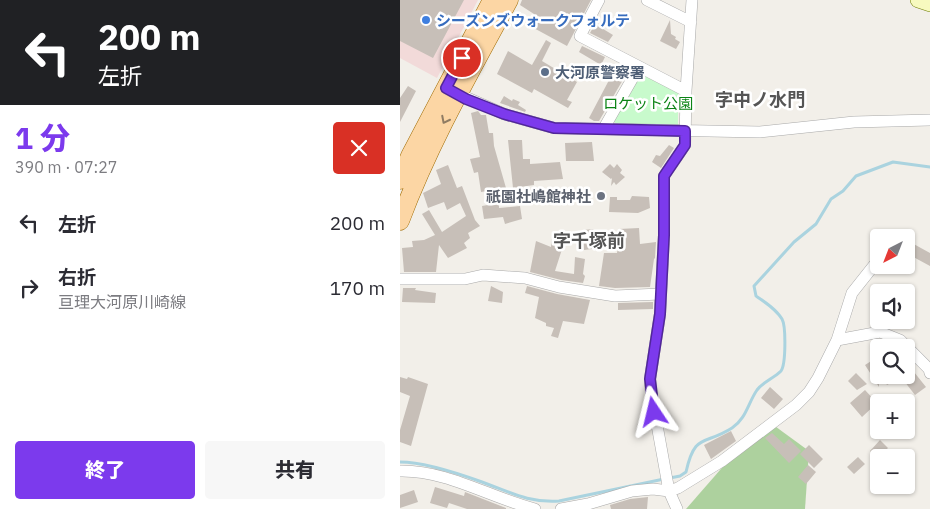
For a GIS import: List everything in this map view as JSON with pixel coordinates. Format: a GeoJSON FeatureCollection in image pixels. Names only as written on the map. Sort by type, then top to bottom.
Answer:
{"type":"FeatureCollection","features":[{"type":"Feature","properties":{"kind":"main road"},"geometry":{"type":"LineString","coordinates":[[400,221],[452,91],[492,0]]}},
{"type":"Feature","properties":{"kind":"main road"},"geometry":{"type":"LineString","coordinates":[[400,180],[452,91],[509,0]]}},
{"type":"Feature","properties":{"kind":"street"},"geometry":{"type":"LineString","coordinates":[[599,0],[580,36],[686,91]]}},
{"type":"Feature","properties":{"kind":"street"},"geometry":{"type":"LineString","coordinates":[[647,0],[691,22]]}},
{"type":"Feature","properties":{"kind":"street"},"geometry":{"type":"LineString","coordinates":[[677,509],[668,487],[650,379],[660,314],[664,235],[664,176],[685,145],[686,91],[692,0]]}},
{"type":"Feature","properties":{"kind":"street"},"geometry":{"type":"LineString","coordinates":[[918,0],[930,4]]}},
{"type":"Feature","properties":{"kind":"street"},"geometry":{"type":"LineString","coordinates":[[604,128],[639,67]]}},
{"type":"Feature","properties":{"kind":"street"},"geometry":{"type":"LineString","coordinates":[[452,91],[504,114],[554,128],[760,132],[854,122],[930,120]]}},
{"type":"Feature","properties":{"kind":"street"},"geometry":{"type":"LineString","coordinates":[[561,509],[588,504],[632,491],[668,487],[678,488],[722,461],[796,405],[809,392],[818,378],[838,340],[852,293],[870,270]]}},
{"type":"Feature","properties":{"kind":"street"},"geometry":{"type":"LineString","coordinates":[[400,279],[465,279],[482,275],[525,278],[558,287],[615,296],[660,294]]}},
{"type":"Feature","properties":{"kind":"street"},"geometry":{"type":"LineString","coordinates":[[838,340],[880,332],[900,340],[930,372]]}},
{"type":"Feature","properties":{"kind":"street"},"geometry":{"type":"LineString","coordinates":[[400,471],[414,471],[449,480],[535,509]]}},
{"type":"Feature","properties":{"kind":"shaded area","name":"シーズンズウォークフォルテ"},"geometry":{"type":"Polygon","coordinates":[[[400,0],[478,0],[437,78],[400,58],[400,0]]]}},
{"type":"Feature","properties":{"kind":"green space","name":"ロケット公園"},"geometry":{"type":"Polygon","coordinates":[[[641,74],[678,92],[678,127],[617,125],[613,121],[641,74]]]}},
{"type":"Feature","properties":{"kind":"green space"},"geometry":{"type":"Polygon","coordinates":[[[772,424],[809,451],[805,509],[686,509],[727,462],[772,424]]]}},
{"type":"Feature","properties":{"kind":"building","name":"シーズンズウォークフォルテ"},"geometry":{"type":"Polygon","coordinates":[[[400,0],[464,0],[433,58],[400,41],[400,0]]]}},
{"type":"Feature","properties":{"kind":"building"},"geometry":{"type":"Polygon","coordinates":[[[522,0],[591,0],[567,46],[530,26],[534,14],[520,5],[522,0]]]}},
{"type":"Feature","properties":{"kind":"building"},"geometry":{"type":"Polygon","coordinates":[[[670,20],[671,34],[680,42],[676,49],[660,41],[670,20]]]}},
{"type":"Feature","properties":{"kind":"building"},"geometry":{"type":"Polygon","coordinates":[[[595,24],[613,35],[608,42],[590,33],[595,24]]]}},
{"type":"Feature","properties":{"kind":"building"},"geometry":{"type":"Polygon","coordinates":[[[546,40],[551,43],[542,61],[577,82],[567,100],[572,102],[568,108],[534,89],[532,93],[497,74],[508,51],[532,65],[546,40]]]}},
{"type":"Feature","properties":{"kind":"building"},"geometry":{"type":"Polygon","coordinates":[[[582,46],[605,57],[601,65],[579,52],[582,46]]]}},
{"type":"Feature","properties":{"kind":"building"},"geometry":{"type":"Polygon","coordinates":[[[617,65],[628,71],[599,121],[594,121],[589,118],[617,65]]]}},
{"type":"Feature","properties":{"kind":"building"},"geometry":{"type":"Polygon","coordinates":[[[408,86],[416,91],[400,122],[400,98],[408,86]]]}},
{"type":"Feature","properties":{"kind":"building"},"geometry":{"type":"Polygon","coordinates":[[[504,96],[512,101],[513,99],[520,102],[518,105],[526,110],[525,112],[500,103],[504,96]]]}},
{"type":"Feature","properties":{"kind":"building"},"geometry":{"type":"Polygon","coordinates":[[[478,111],[481,115],[486,115],[489,133],[493,133],[494,146],[506,188],[481,192],[478,172],[474,173],[470,159],[480,157],[471,113],[478,111]]]}},
{"type":"Feature","properties":{"kind":"building"},"geometry":{"type":"Polygon","coordinates":[[[508,140],[522,140],[523,159],[530,159],[530,164],[560,162],[563,179],[534,181],[534,185],[513,188],[508,140]]]}},
{"type":"Feature","properties":{"kind":"building"},"geometry":{"type":"Polygon","coordinates":[[[592,142],[594,161],[566,161],[565,143],[592,142]]]}},
{"type":"Feature","properties":{"kind":"building"},"geometry":{"type":"Polygon","coordinates":[[[669,145],[674,148],[661,168],[652,162],[656,155],[660,156],[669,145]]]}},
{"type":"Feature","properties":{"kind":"building"},"geometry":{"type":"Polygon","coordinates":[[[610,164],[614,168],[617,164],[622,170],[620,173],[625,177],[616,185],[614,182],[611,186],[612,178],[602,172],[610,164]]]}},
{"type":"Feature","properties":{"kind":"building"},"geometry":{"type":"Polygon","coordinates":[[[448,165],[457,188],[462,186],[475,220],[480,226],[468,233],[470,238],[464,243],[467,248],[448,258],[439,245],[436,272],[404,272],[402,248],[413,247],[412,241],[424,240],[435,235],[422,214],[429,210],[442,232],[466,216],[460,203],[447,210],[444,202],[428,208],[423,193],[441,184],[436,170],[448,165]]]}},
{"type":"Feature","properties":{"kind":"building"},"geometry":{"type":"Polygon","coordinates":[[[632,196],[649,197],[650,208],[638,213],[609,212],[610,197],[617,197],[617,200],[630,200],[632,196]]]}},
{"type":"Feature","properties":{"kind":"building"},"geometry":{"type":"Polygon","coordinates":[[[499,203],[499,208],[520,206],[522,219],[505,224],[503,217],[484,219],[482,206],[499,203]]]}},
{"type":"Feature","properties":{"kind":"building"},"geometry":{"type":"Polygon","coordinates":[[[639,228],[640,244],[656,242],[650,287],[615,288],[599,286],[604,253],[617,253],[620,237],[618,236],[619,229],[639,228]]]}},
{"type":"Feature","properties":{"kind":"building"},"geometry":{"type":"Polygon","coordinates":[[[593,229],[595,232],[599,232],[600,248],[584,250],[582,235],[584,230],[593,229]]]}},
{"type":"Feature","properties":{"kind":"building"},"geometry":{"type":"Polygon","coordinates":[[[552,239],[564,243],[555,271],[574,274],[575,257],[585,259],[583,283],[561,280],[530,272],[536,241],[551,247],[552,239]]]}},
{"type":"Feature","properties":{"kind":"building"},"geometry":{"type":"Polygon","coordinates":[[[915,245],[930,253],[930,266],[915,258],[915,245]]]}},
{"type":"Feature","properties":{"kind":"building"},"geometry":{"type":"Polygon","coordinates":[[[491,286],[503,292],[502,303],[488,301],[491,286]]]}},
{"type":"Feature","properties":{"kind":"building"},"geometry":{"type":"Polygon","coordinates":[[[527,286],[590,300],[584,324],[563,321],[558,338],[551,336],[554,328],[546,326],[546,323],[535,318],[539,297],[525,293],[527,286]]]}},
{"type":"Feature","properties":{"kind":"building"},"geometry":{"type":"Polygon","coordinates":[[[403,288],[416,288],[415,290],[436,293],[435,303],[402,302],[403,288]]]}},
{"type":"Feature","properties":{"kind":"building"},"geometry":{"type":"Polygon","coordinates":[[[653,302],[653,309],[618,310],[618,303],[653,302]]]}},
{"type":"Feature","properties":{"kind":"building"},"geometry":{"type":"Polygon","coordinates":[[[870,362],[870,373],[865,365],[870,362]]]}},
{"type":"Feature","properties":{"kind":"building"},"geometry":{"type":"Polygon","coordinates":[[[856,373],[867,384],[857,390],[848,381],[856,373]]]}},
{"type":"Feature","properties":{"kind":"building"},"geometry":{"type":"Polygon","coordinates":[[[915,373],[926,387],[914,394],[906,384],[915,384],[915,373]]]}},
{"type":"Feature","properties":{"kind":"building"},"geometry":{"type":"Polygon","coordinates":[[[400,377],[407,379],[408,377],[428,384],[411,446],[400,442],[400,430],[410,396],[400,392],[400,377]]]}},
{"type":"Feature","properties":{"kind":"building"},"geometry":{"type":"Polygon","coordinates":[[[770,387],[783,399],[774,409],[761,398],[770,387]]]}},
{"type":"Feature","properties":{"kind":"building"},"geometry":{"type":"Polygon","coordinates":[[[865,390],[870,395],[870,410],[862,417],[850,403],[865,390]]]}},
{"type":"Feature","properties":{"kind":"building"},"geometry":{"type":"Polygon","coordinates":[[[731,431],[736,441],[711,459],[704,445],[731,431]]]}},
{"type":"Feature","properties":{"kind":"building"},"geometry":{"type":"Polygon","coordinates":[[[772,433],[784,444],[789,439],[801,451],[789,463],[765,438],[772,433]]]}},
{"type":"Feature","properties":{"kind":"building"},"geometry":{"type":"Polygon","coordinates":[[[880,440],[888,448],[887,449],[872,449],[880,440]]]}},
{"type":"Feature","properties":{"kind":"building"},"geometry":{"type":"Polygon","coordinates":[[[809,445],[823,459],[814,468],[800,454],[809,445]]]}},
{"type":"Feature","properties":{"kind":"building"},"geometry":{"type":"Polygon","coordinates":[[[858,457],[865,464],[854,474],[847,467],[858,457]]]}},
{"type":"Feature","properties":{"kind":"building"},"geometry":{"type":"Polygon","coordinates":[[[808,465],[816,472],[806,484],[798,477],[808,465]]]}},
{"type":"Feature","properties":{"kind":"building"},"geometry":{"type":"Polygon","coordinates":[[[435,487],[464,496],[465,492],[506,509],[467,509],[449,503],[447,508],[430,503],[435,487]]]}},
{"type":"Feature","properties":{"kind":"building"},"geometry":{"type":"Polygon","coordinates":[[[414,490],[418,502],[400,508],[400,495],[414,490]]]}},
{"type":"Feature","properties":{"kind":"building"},"geometry":{"type":"Polygon","coordinates":[[[648,497],[647,509],[611,509],[610,505],[630,499],[648,497]]]}},
{"type":"Feature","properties":{"kind":"waterway"},"geometry":{"type":"LineString","coordinates":[[670,478],[680,476],[686,472],[689,459],[697,445],[737,424],[757,390],[781,371],[783,367],[785,337],[782,319],[777,312],[756,296],[754,286],[794,242],[816,224],[831,199],[843,191],[856,176],[893,162],[930,167]]}},
{"type":"Feature","properties":{"kind":"waterway"},"geometry":{"type":"LineString","coordinates":[[400,462],[441,469],[528,499],[548,501],[559,501],[664,479]]}},
{"type":"Feature","properties":{"kind":"place","name":"シーズンズウォークフォルテ"},"geometry":{"type":"Point","coordinates":[426,20]}},
{"type":"Feature","properties":{"kind":"place","name":"大河原警察署"},"geometry":{"type":"Point","coordinates":[545,72]}},
{"type":"Feature","properties":{"kind":"place","name":"祇園社嶋館神社"},"geometry":{"type":"Point","coordinates":[601,196]}},
{"type":"Feature","properties":{"kind":"district","name":"字中ノ水門"},"geometry":{"type":"Point","coordinates":[760,99]}},
{"type":"Feature","properties":{"kind":"district","name":"字千塚前"},"geometry":{"type":"Point","coordinates":[589,240]}},
{"type":"Feature","properties":{"kind":"route"},"geometry":{"type":"LineString","coordinates":[[462,58],[446,88],[466,99],[504,114],[554,128],[685,131],[685,145],[664,176],[664,235],[660,314],[650,379],[654,412]]}}]}
